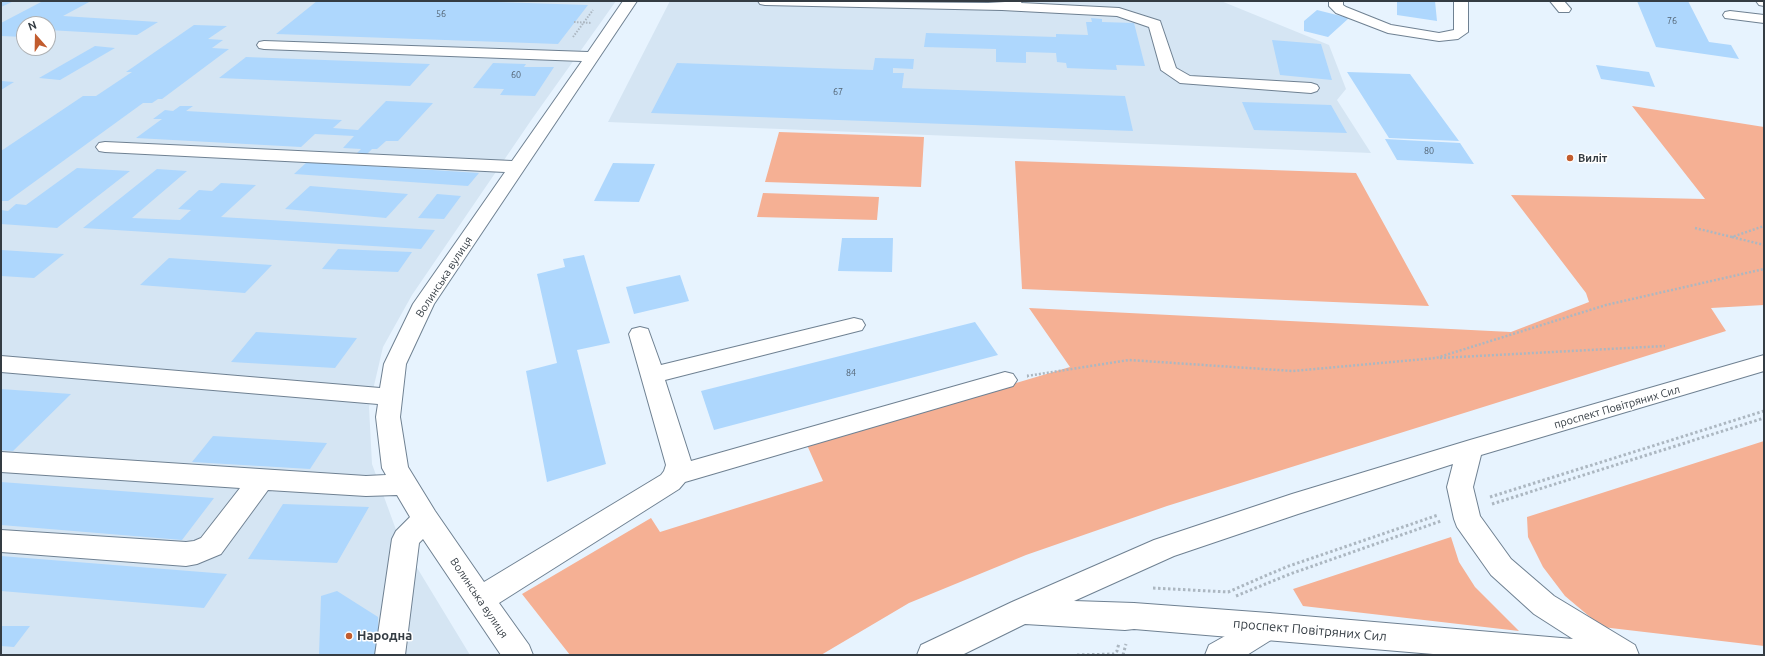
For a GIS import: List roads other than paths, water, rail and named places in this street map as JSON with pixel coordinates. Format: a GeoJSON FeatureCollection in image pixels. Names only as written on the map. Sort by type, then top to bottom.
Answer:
{"type":"FeatureCollection","features":[{"type":"Feature","properties":{"kind":"main road","name":"Волинська вулиця"},"geometry":{"type":"LineString","coordinates":[[518,655],[425,519],[395,468],[388,417],[395,364],[424,304],[630,1]]}},
{"type":"Feature","properties":{"kind":"main road"},"geometry":{"type":"LineString","coordinates":[[765,1],[988,7],[1009,3],[1119,12],[1155,24],[1160,35],[1169,70],[1186,80],[1311,88]]}},
{"type":"Feature","properties":{"kind":"main road"},"geometry":{"type":"LineString","coordinates":[[1336,1],[1336,6],[1341,10],[1388,29],[1439,37],[1453,36],[1461,32],[1460,1]]}},
{"type":"Feature","properties":{"kind":"main road"},"geometry":{"type":"LineString","coordinates":[[1730,15],[1764,19]]}},
{"type":"Feature","properties":{"kind":"main road"},"geometry":{"type":"LineString","coordinates":[[264,45],[593,57]]}},
{"type":"Feature","properties":{"kind":"main road"},"geometry":{"type":"LineString","coordinates":[[105,147],[518,167]]}},
{"type":"Feature","properties":{"kind":"main road"},"geometry":{"type":"LineString","coordinates":[[652,375],[854,325]]}},
{"type":"Feature","properties":{"kind":"main road"},"geometry":{"type":"LineString","coordinates":[[480,599],[670,482],[676,475],[679,465],[640,334]]}},
{"type":"Feature","properties":{"kind":"main road"},"geometry":{"type":"LineString","coordinates":[[1,364],[391,397]]}},
{"type":"Feature","properties":{"kind":"main road","name":"проспект Повітряних Сил"},"geometry":{"type":"LineString","coordinates":[[932,655],[1022,611],[1164,548],[1292,505],[1470,450],[1764,364]]}},
{"type":"Feature","properties":{"kind":"main road"},"geometry":{"type":"LineString","coordinates":[[676,475],[1005,380]]}},
{"type":"Feature","properties":{"kind":"main road"},"geometry":{"type":"LineString","coordinates":[[1470,450],[1460,487],[1467,519],[1501,567],[1544,605],[1624,655]]}},
{"type":"Feature","properties":{"kind":"main road"},"geometry":{"type":"LineString","coordinates":[[1,462],[366,486],[405,484]]}},
{"type":"Feature","properties":{"kind":"main road"},"geometry":{"type":"LineString","coordinates":[[1,541],[186,554],[197,552],[211,546],[261,479]]}},
{"type":"Feature","properties":{"kind":"main road"},"geometry":{"type":"LineString","coordinates":[[390,655],[406,539],[425,519]]}},
{"type":"Feature","properties":{"kind":"main road","name":"проспект Повітряних Сил"},"geometry":{"type":"LineString","coordinates":[[1022,611],[1269,626],[1598,655]]}},
{"type":"Feature","properties":{"kind":"main road"},"geometry":{"type":"LineString","coordinates":[[1220,655],[1269,626]]}},
{"type":"Feature","properties":{"kind":"place","name":"Виліт"},"geometry":{"type":"Point","coordinates":[1570,158]}},
{"type":"Feature","properties":{"kind":"place","name":"Народна"},"geometry":{"type":"Point","coordinates":[349,636]}}]}
